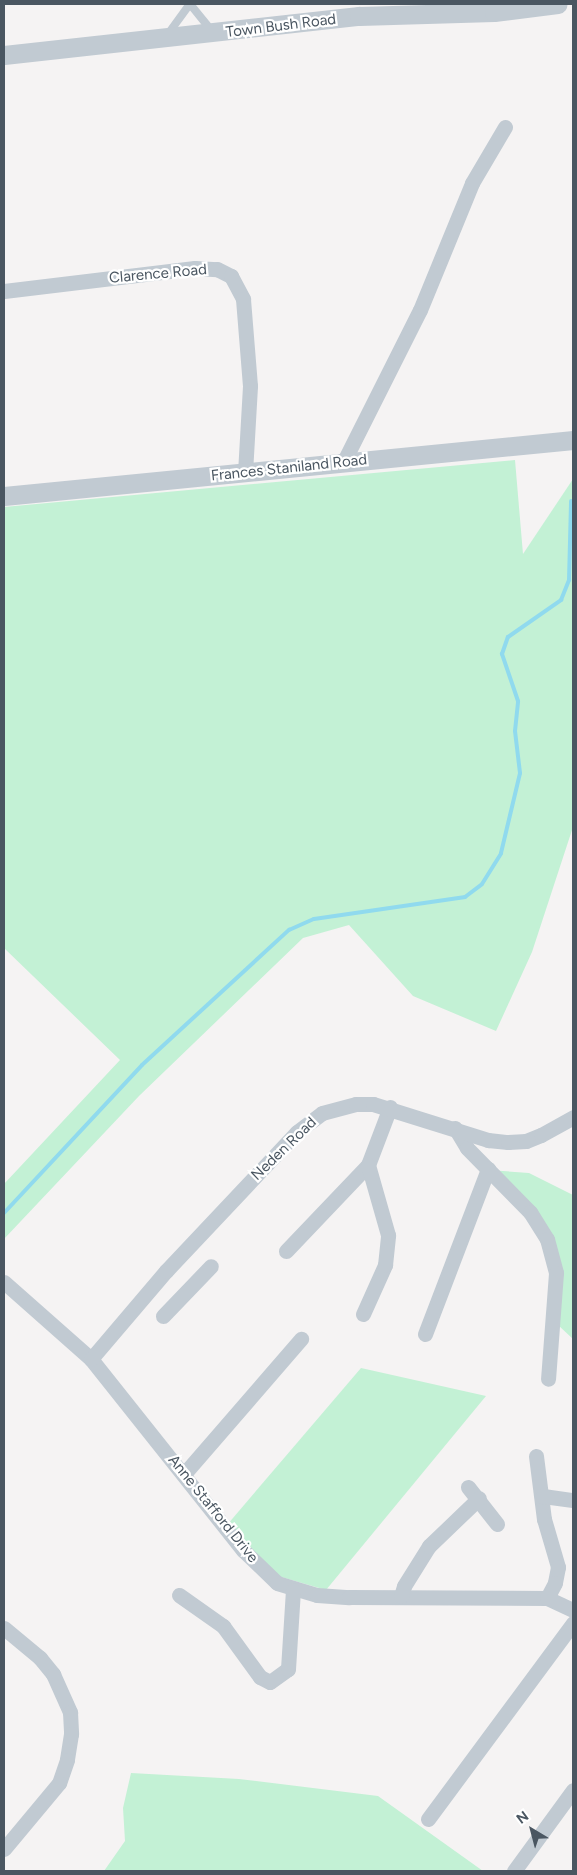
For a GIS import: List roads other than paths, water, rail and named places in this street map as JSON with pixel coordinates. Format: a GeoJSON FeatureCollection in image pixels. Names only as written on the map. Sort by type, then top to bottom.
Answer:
{"type":"FeatureCollection","features":[{"type":"Feature","properties":{"kind":"street"},"geometry":{"type":"LineString","coordinates":[[359,16],[380,4]]}},
{"type":"Feature","properties":{"kind":"street","name":"Town Bush Road"},"geometry":{"type":"LineString","coordinates":[[4,55],[165,37],[229,32],[410,9],[494,12],[558,4]]}},
{"type":"Feature","properties":{"kind":"street"},"geometry":{"type":"LineString","coordinates":[[343,463],[420,310],[472,183],[505,127]]}},
{"type":"Feature","properties":{"kind":"street","name":"Clarence Road"},"geometry":{"type":"LineString","coordinates":[[4,290],[195,268],[217,269],[231,276],[243,299],[250,386],[245,473]]}},
{"type":"Feature","properties":{"kind":"street","name":"Frances Staniland Road"},"geometry":{"type":"LineString","coordinates":[[4,496],[573,440]]}},
{"type":"Feature","properties":{"kind":"street","name":"Neden Road"},"geometry":{"type":"LineString","coordinates":[[91,1359],[166,1271],[311,1119],[356,1104],[390,1107],[488,1140],[526,1141],[573,1117]]}},
{"type":"Feature","properties":{"kind":"street"},"geometry":{"type":"LineString","coordinates":[[286,1251],[368,1165],[390,1107]]}},
{"type":"Feature","properties":{"kind":"street"},"geometry":{"type":"LineString","coordinates":[[455,1128],[466,1148],[488,1168],[540,1223],[554,1258],[555,1302],[548,1379]]}},
{"type":"Feature","properties":{"kind":"street"},"geometry":{"type":"LineString","coordinates":[[362,1314],[384,1265],[388,1235],[368,1165]]}},
{"type":"Feature","properties":{"kind":"street"},"geometry":{"type":"LineString","coordinates":[[425,1334],[488,1168]]}},
{"type":"Feature","properties":{"kind":"street"},"geometry":{"type":"LineString","coordinates":[[163,1316],[211,1266]]}},
{"type":"Feature","properties":{"kind":"street"},"geometry":{"type":"LineString","coordinates":[[166,1271],[189,1287]]}},
{"type":"Feature","properties":{"kind":"street","name":"Anne Stafford Drive"},"geometry":{"type":"LineString","coordinates":[[4,1282],[91,1359],[244,1550],[277,1582],[293,1590],[349,1597],[547,1598],[573,1610]]}},
{"type":"Feature","properties":{"kind":"street"},"geometry":{"type":"LineString","coordinates":[[184,1474],[301,1339]]}},
{"type":"Feature","properties":{"kind":"street"},"geometry":{"type":"LineString","coordinates":[[536,1456],[543,1496],[544,1519],[558,1567],[555,1583],[547,1598]]}},
{"type":"Feature","properties":{"kind":"street"},"geometry":{"type":"LineString","coordinates":[[468,1487],[479,1498],[497,1524]]}},
{"type":"Feature","properties":{"kind":"street"},"geometry":{"type":"LineString","coordinates":[[543,1496],[573,1500]]}},
{"type":"Feature","properties":{"kind":"street"},"geometry":{"type":"LineString","coordinates":[[401,1596],[404,1586],[429,1546],[479,1498]]}},
{"type":"Feature","properties":{"kind":"street"},"geometry":{"type":"LineString","coordinates":[[179,1595],[223,1626],[260,1677],[270,1682],[288,1669],[293,1590]]}},
{"type":"Feature","properties":{"kind":"street"},"geometry":{"type":"LineString","coordinates":[[428,1819],[573,1623]]}},
{"type":"Feature","properties":{"kind":"street"},"geometry":{"type":"LineString","coordinates":[[4,1628],[28,1647],[54,1674],[70,1712],[71,1734],[67,1760],[59,1783],[4,1849]]}},
{"type":"Feature","properties":{"kind":"street"},"geometry":{"type":"LineString","coordinates":[[514,1871],[573,1790]]}},
{"type":"Feature","properties":{"kind":"lane"},"geometry":{"type":"LineString","coordinates":[[165,37],[181,19],[190,4],[209,29],[229,32]]}},
{"type":"Feature","properties":{"kind":"waterway"},"geometry":{"type":"LineString","coordinates":[[4,1213],[142,1065],[289,930],[314,919],[465,897],[482,884],[501,853],[520,773],[515,731],[518,701],[502,654],[508,637],[561,600],[569,580],[571,501]]}}]}
